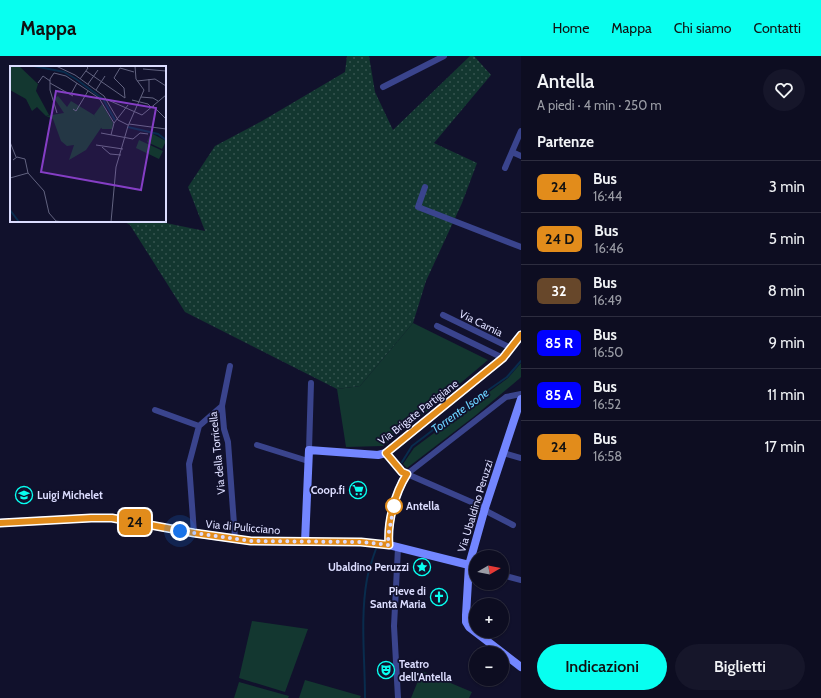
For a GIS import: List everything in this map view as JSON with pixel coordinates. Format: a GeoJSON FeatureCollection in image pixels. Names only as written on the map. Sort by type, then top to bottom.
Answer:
{"type":"FeatureCollection","features":[{"type":"Feature","properties":{"kind":"street"},"geometry":{"type":"LineString","coordinates":[[383,87],[444,56]]}},
{"type":"Feature","properties":{"kind":"street"},"geometry":{"type":"LineString","coordinates":[[505,168],[521,131]]}},
{"type":"Feature","properties":{"kind":"street"},"geometry":{"type":"LineString","coordinates":[[512,152],[521,156]]}},
{"type":"Feature","properties":{"kind":"street"},"geometry":{"type":"LineString","coordinates":[[426,187],[418,207],[521,247]]}},
{"type":"Feature","properties":{"kind":"street","name":"Via Carnia"},"geometry":{"type":"LineString","coordinates":[[442,315],[511,348]]}},
{"type":"Feature","properties":{"kind":"street","name":"Via Carnia"},"geometry":{"type":"LineString","coordinates":[[437,326],[503,358]]}},
{"type":"Feature","properties":{"kind":"street","name":"Via Brigate Partigiane"},"geometry":{"type":"LineString","coordinates":[[308,450],[378,455],[386,453],[503,358],[521,335]]}},
{"type":"Feature","properties":{"kind":"street","name":"Via della Torricella"},"geometry":{"type":"LineString","coordinates":[[230,366],[222,406],[224,429],[228,442],[235,538]]}},
{"type":"Feature","properties":{"kind":"street"},"geometry":{"type":"LineString","coordinates":[[305,542],[311,383]]}},
{"type":"Feature","properties":{"kind":"street"},"geometry":{"type":"LineString","coordinates":[[398,698],[394,626],[393,546],[388,537],[393,506],[399,486],[407,474],[506,397],[521,394]]}},
{"type":"Feature","properties":{"kind":"street","name":"Via Ubaldino Peruzzi"},"geometry":{"type":"LineString","coordinates":[[475,550],[484,508],[521,399]]}},
{"type":"Feature","properties":{"kind":"street"},"geometry":{"type":"LineString","coordinates":[[194,533],[189,464],[199,426],[222,406]]}},
{"type":"Feature","properties":{"kind":"street"},"geometry":{"type":"LineString","coordinates":[[155,410],[199,426]]}},
{"type":"Feature","properties":{"kind":"street"},"geometry":{"type":"LineString","coordinates":[[257,445],[308,460]]}},
{"type":"Feature","properties":{"kind":"street"},"geometry":{"type":"LineString","coordinates":[[386,453],[402,472],[484,508],[488,512],[513,525]]}},
{"type":"Feature","properties":{"kind":"street"},"geometry":{"type":"LineString","coordinates":[[503,453],[521,458]]}},
{"type":"Feature","properties":{"kind":"street","name":"Via di Pulicciano"},"geometry":{"type":"LineString","coordinates":[[0,523],[112,518],[194,533],[251,541],[361,542],[393,546]]}},
{"type":"Feature","properties":{"kind":"street"},"geometry":{"type":"LineString","coordinates":[[393,546],[469,566]]}},
{"type":"Feature","properties":{"kind":"street"},"geometry":{"type":"LineString","coordinates":[[509,577],[521,580]]}},
{"type":"Feature","properties":{"kind":"street","name":"Via Ubaldino Peruzzi"},"geometry":{"type":"LineString","coordinates":[[469,590],[466,615],[468,627],[521,667]]}},
{"type":"Feature","properties":{"kind":"green space"},"geometry":{"type":"Polygon","coordinates":[[[347,56],[369,56],[375,92],[393,130],[470,56],[474,56],[491,75],[434,143],[477,163],[462,203],[426,281],[413,323],[360,386],[337,389],[185,312],[130,225],[125,222],[161,222],[205,231],[188,187],[215,146],[262,121],[345,72],[347,56]]]}},
{"type":"Feature","properties":{"kind":"green space"},"geometry":{"type":"Polygon","coordinates":[[[413,323],[488,360],[383,446],[346,447],[337,389],[360,386],[413,323]]]}},
{"type":"Feature","properties":{"kind":"green space"},"geometry":{"type":"Polygon","coordinates":[[[521,363],[521,377],[519,379],[476,415],[407,468],[403,464],[414,448],[508,378],[521,363]]]}},
{"type":"Feature","properties":{"kind":"green space"},"geometry":{"type":"Polygon","coordinates":[[[252,621],[308,629],[285,692],[239,678],[252,621]]]}},
{"type":"Feature","properties":{"kind":"green space"},"geometry":{"type":"Polygon","coordinates":[[[422,671],[472,692],[469,698],[411,698],[422,671]]]}},
{"type":"Feature","properties":{"kind":"green space"},"geometry":{"type":"Polygon","coordinates":[[[305,680],[361,696],[360,698],[299,698],[305,680]]]}},
{"type":"Feature","properties":{"kind":"green space"},"geometry":{"type":"Polygon","coordinates":[[[239,682],[289,696],[288,698],[234,698],[239,682]]]}},
{"type":"Feature","properties":{"kind":"waterway","name":"Torrente Isone"},"geometry":{"type":"LineString","coordinates":[[402,462],[412,446],[458,411],[507,377],[521,361]]}},
{"type":"Feature","properties":{"kind":"waterway","name":"Torrente Isone"},"geometry":{"type":"LineString","coordinates":[[365,698],[363,624],[365,594],[367,579],[377,546]]}},
{"type":"Feature","properties":{"kind":"bus line","name":"24"},"geometry":{"type":"LineString","coordinates":[[0,523],[76,518],[112,518],[194,533],[251,541],[375,542],[389,545],[388,537],[393,506],[399,486],[407,474],[402,472],[386,453],[503,358],[521,335]]}},
{"type":"Feature","properties":{"kind":"place","name":"Coop.fi"},"geometry":{"type":"Point","coordinates":[358,490]}},
{"type":"Feature","properties":{"kind":"place","name":"Luigi Michelet"},"geometry":{"type":"Point","coordinates":[24,495]}},
{"type":"Feature","properties":{"kind":"place","name":"Antella"},"geometry":{"type":"Point","coordinates":[394,506]}},
{"type":"Feature","properties":{"kind":"place","name":"Ubaldino Peruzzi"},"geometry":{"type":"Point","coordinates":[422,567]}},
{"type":"Feature","properties":{"kind":"place","name":"Pieve di Santa Maria"},"geometry":{"type":"Point","coordinates":[439,597]}},
{"type":"Feature","properties":{"kind":"place","name":"Teatro dell'Antella"},"geometry":{"type":"Point","coordinates":[386,670]}},
{"type":"Feature","properties":{"kind":"route"},"geometry":{"type":"LineString","coordinates":[[180,531],[251,541],[375,542],[389,545],[388,537],[394,506]]}}]}
